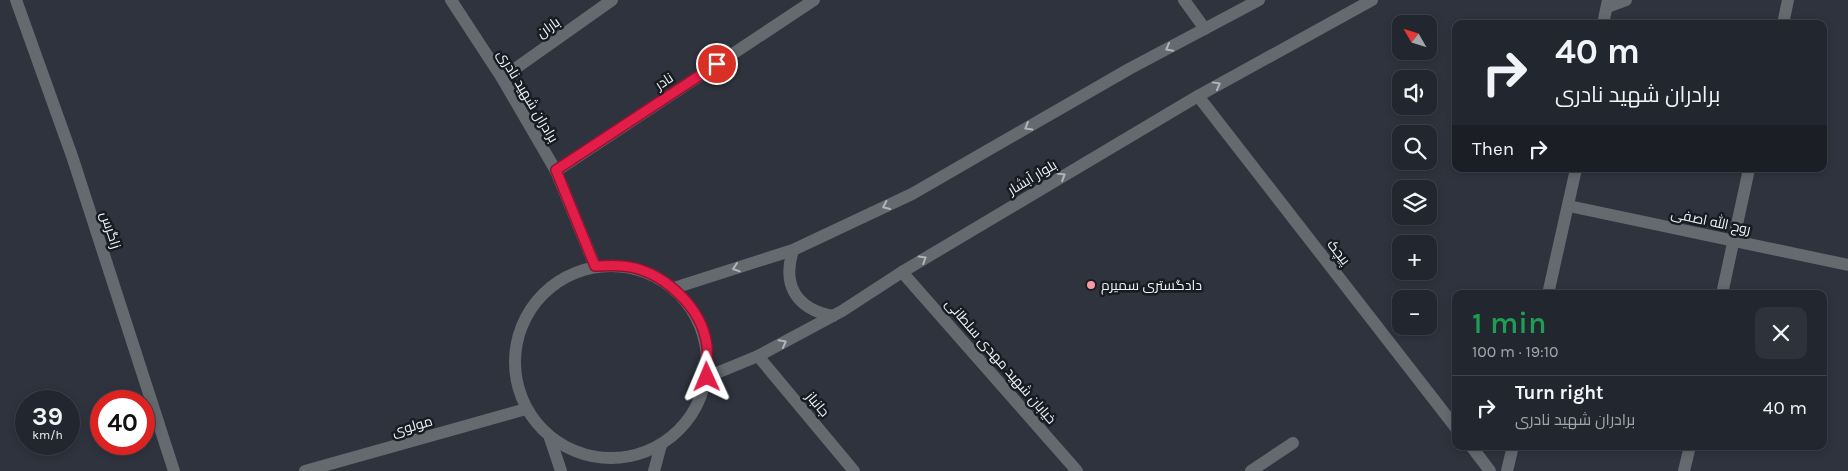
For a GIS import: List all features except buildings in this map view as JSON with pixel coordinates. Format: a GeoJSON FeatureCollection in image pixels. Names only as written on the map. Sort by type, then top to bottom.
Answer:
{"type":"FeatureCollection","features":[{"type":"Feature","properties":{"kind":"street","name":"زاگرس"},"geometry":{"type":"LineString","coordinates":[[16,0],[72,156],[174,471]]}},
{"type":"Feature","properties":{"kind":"street","name":"برادران شهید نادری"},"geometry":{"type":"LineString","coordinates":[[451,0],[502,78],[556,170],[595,266]]}},
{"type":"Feature","properties":{"kind":"street","name":"باران"},"geometry":{"type":"LineString","coordinates":[[502,78],[612,0]]}},
{"type":"Feature","properties":{"kind":"street","name":"نادر"},"geometry":{"type":"LineString","coordinates":[[556,170],[814,0]]}},
{"type":"Feature","properties":{"kind":"street"},"geometry":{"type":"LineString","coordinates":[[1184,0],[1205,29]]}},
{"type":"Feature","properties":{"kind":"street"},"geometry":{"type":"LineString","coordinates":[[674,288],[793,250],[912,194],[1129,69],[1259,0]]}},
{"type":"Feature","properties":{"kind":"street","name":"بلوار آبشار"},"geometry":{"type":"LineString","coordinates":[[707,377],[758,356],[832,316],[902,272],[1198,96],[1372,0]]}},
{"type":"Feature","properties":{"kind":"street"},"geometry":{"type":"LineString","coordinates":[[1604,20],[1607,3],[1626,0]]}},
{"type":"Feature","properties":{"kind":"street"},"geometry":{"type":"LineString","coordinates":[[1784,20],[1788,0]]}},
{"type":"Feature","properties":{"kind":"street","name":"پیچک"},"geometry":{"type":"LineString","coordinates":[[1198,96],[1452,423]]}},
{"type":"Feature","properties":{"kind":"street"},"geometry":{"type":"LineString","coordinates":[[1549,290],[1575,172]]}},
{"type":"Feature","properties":{"kind":"street"},"geometry":{"type":"LineString","coordinates":[[1723,290],[1748,172]]}},
{"type":"Feature","properties":{"kind":"street","name":"روح الله اصفی"},"geometry":{"type":"LineString","coordinates":[[1569,206],[1848,265]]}},
{"type":"Feature","properties":{"kind":"street"},"geometry":{"type":"LineString","coordinates":[[793,250],[788,264],[789,280],[794,294],[804,305],[818,313],[832,316]]}},
{"type":"Feature","properties":{"kind":"street"},"geometry":{"type":"LineString","coordinates":[[595,266],[623,266],[650,273],[674,288],[695,313],[706,344],[707,377],[699,404],[683,427],[661,445],[634,456],[604,459],[575,452],[550,438],[526,409],[516,380],[515,350],[524,321],[541,295],[566,277],[595,266]]}},
{"type":"Feature","properties":{"kind":"street","name":"خیابان شهید مهدی سلطانی"},"geometry":{"type":"LineString","coordinates":[[902,272],[1077,471]]}},
{"type":"Feature","properties":{"kind":"street","name":"جانباز"},"geometry":{"type":"LineString","coordinates":[[758,356],[854,471]]}},
{"type":"Feature","properties":{"kind":"street","name":"مولوی"},"geometry":{"type":"LineString","coordinates":[[305,471],[526,409]]}},
{"type":"Feature","properties":{"kind":"street"},"geometry":{"type":"LineString","coordinates":[[550,438],[561,471]]}},
{"type":"Feature","properties":{"kind":"street"},"geometry":{"type":"LineString","coordinates":[[1251,471],[1293,443]]}},
{"type":"Feature","properties":{"kind":"street"},"geometry":{"type":"LineString","coordinates":[[654,471],[661,445]]}},
{"type":"Feature","properties":{"kind":"street"},"geometry":{"type":"LineString","coordinates":[[1474,450],[1490,471]]}},
{"type":"Feature","properties":{"kind":"street"},"geometry":{"type":"LineString","coordinates":[[1507,471],[1512,450]]}},
{"type":"Feature","properties":{"kind":"street"},"geometry":{"type":"LineString","coordinates":[[1684,471],[1689,450]]}},
{"type":"Feature","properties":{"kind":"place","name":"دادگستری سمیرم"},"geometry":{"type":"Point","coordinates":[1091,285]}},
{"type":"Feature","properties":{"kind":"route"},"geometry":{"type":"LineString","coordinates":[[707,377],[706,344],[695,313],[674,288],[650,273],[623,266],[595,266],[556,170],[717,64]]}}]}
